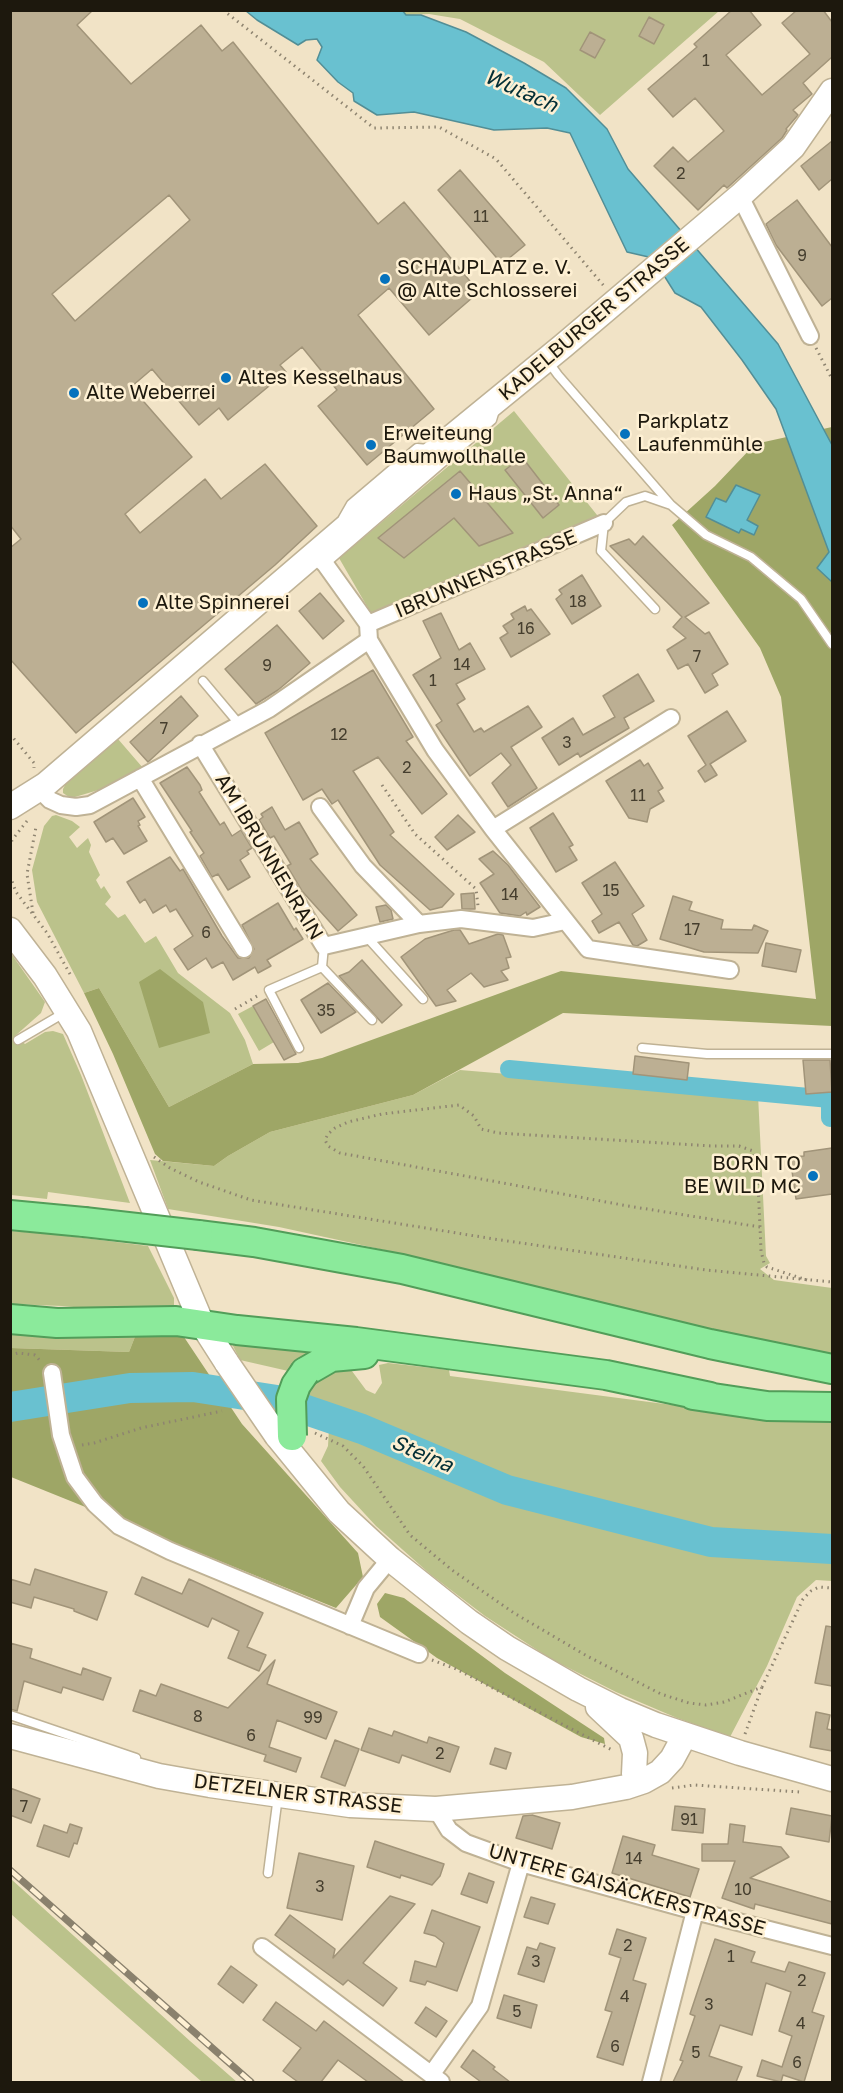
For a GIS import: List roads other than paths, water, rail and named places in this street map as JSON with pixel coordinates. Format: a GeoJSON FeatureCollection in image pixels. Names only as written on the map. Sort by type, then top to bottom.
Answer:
{"type":"FeatureCollection","features":[{"type":"Feature","properties":{"kind":"highway"},"geometry":{"type":"LineString","coordinates":[[10,1215],[254,1242],[402,1269],[710,1344],[832,1369]]}},
{"type":"Feature","properties":{"kind":"highway"},"geometry":{"type":"LineString","coordinates":[[10,1319],[57,1323],[176,1321],[606,1375],[711,1397]]}},
{"type":"Feature","properties":{"kind":"highway"},"geometry":{"type":"LineString","coordinates":[[294,1440],[291,1399],[296,1385],[305,1372],[331,1356],[366,1354],[767,1406],[832,1407]]}},
{"type":"Feature","properties":{"kind":"main road","name":"KADELBURGER STRASSE"},"geometry":{"type":"LineString","coordinates":[[16,814],[41,788],[324,553],[437,449],[547,359],[599,321],[616,301],[740,196],[793,147],[832,91]]}},
{"type":"Feature","properties":{"kind":"main road"},"geometry":{"type":"LineString","coordinates":[[10,930],[45,976],[79,1031],[202,1324],[227,1363],[294,1440],[339,1512],[390,1559],[469,1622],[579,1689],[656,1725],[740,1753],[832,1779]]}},
{"type":"Feature","properties":{"kind":"main road"},"geometry":{"type":"LineString","coordinates":[[579,1689],[631,1738],[635,1753],[627,1772]]}},
{"type":"Feature","properties":{"kind":"main road"},"geometry":{"type":"LineString","coordinates":[[627,1772],[647,1752],[656,1725]]}},
{"type":"Feature","properties":{"kind":"main road","name":"DETZELNER STRASSE"},"geometry":{"type":"LineString","coordinates":[[10,1736],[159,1776],[350,1805],[436,1809],[572,1797],[627,1772],[644,1781],[660,1772],[672,1759],[685,1735]]}},
{"type":"Feature","properties":{"kind":"street"},"geometry":{"type":"LineString","coordinates":[[740,196],[810,336]]}},
{"type":"Feature","properties":{"kind":"street","name":"IBRUNNENSTRASSE"},"geometry":{"type":"LineString","coordinates":[[41,788],[61,805],[76,807],[90,805],[269,709],[369,632],[604,523]]}},
{"type":"Feature","properties":{"kind":"street"},"geometry":{"type":"LineString","coordinates":[[324,553],[435,750],[493,829],[588,949],[730,970]]}},
{"type":"Feature","properties":{"kind":"street"},"geometry":{"type":"LineString","coordinates":[[493,829],[671,718]]}},
{"type":"Feature","properties":{"kind":"street","name":"AM IBRUNNENRAIN"},"geometry":{"type":"LineString","coordinates":[[200,744],[324,946],[419,924],[460,919],[533,928],[565,921]]}},
{"type":"Feature","properties":{"kind":"street"},"geometry":{"type":"LineString","coordinates":[[140,778],[244,949]]}},
{"type":"Feature","properties":{"kind":"street"},"geometry":{"type":"LineString","coordinates":[[320,807],[363,866],[419,924]]}},
{"type":"Feature","properties":{"kind":"street"},"geometry":{"type":"LineString","coordinates":[[52,1373],[63,1441],[75,1477],[95,1504],[119,1526],[170,1551],[419,1654]]}},
{"type":"Feature","properties":{"kind":"street"},"geometry":{"type":"LineString","coordinates":[[350,1626],[366,1588],[390,1559]]}},
{"type":"Feature","properties":{"kind":"street","name":"UNTERE GAISÄCKERSTRASSE"},"geometry":{"type":"LineString","coordinates":[[436,1809],[449,1830],[466,1844],[522,1863],[832,1946]]}},
{"type":"Feature","properties":{"kind":"street"},"geometry":{"type":"LineString","coordinates":[[262,1947],[436,2079],[480,2006],[522,1863]]}},
{"type":"Feature","properties":{"kind":"street"},"geometry":{"type":"LineString","coordinates":[[651,2082],[695,1911]]}},
{"type":"Feature","properties":{"kind":"lane"},"geometry":{"type":"LineString","coordinates":[[547,359],[558,375],[671,506],[706,535],[751,557],[801,599],[832,644]]}},
{"type":"Feature","properties":{"kind":"lane"},"geometry":{"type":"LineString","coordinates":[[324,553],[492,420],[500,398]]}},
{"type":"Feature","properties":{"kind":"lane"},"geometry":{"type":"LineString","coordinates":[[655,609],[601,551],[604,523],[626,502],[645,496],[671,506]]}},
{"type":"Feature","properties":{"kind":"lane"},"geometry":{"type":"LineString","coordinates":[[203,681],[240,725]]}},
{"type":"Feature","properties":{"kind":"lane"},"geometry":{"type":"LineString","coordinates":[[366,936],[423,999]]}},
{"type":"Feature","properties":{"kind":"lane"},"geometry":{"type":"LineString","coordinates":[[324,946],[322,966],[372,1020]]}},
{"type":"Feature","properties":{"kind":"lane"},"geometry":{"type":"LineString","coordinates":[[299,1048],[269,990],[322,966]]}},
{"type":"Feature","properties":{"kind":"lane"},"geometry":{"type":"LineString","coordinates":[[18,1040],[67,1011]]}},
{"type":"Feature","properties":{"kind":"lane"},"geometry":{"type":"LineString","coordinates":[[642,1048],[706,1054],[832,1054]]}},
{"type":"Feature","properties":{"kind":"lane"},"geometry":{"type":"LineString","coordinates":[[10,1715],[143,1760],[159,1776]]}},
{"type":"Feature","properties":{"kind":"lane"},"geometry":{"type":"LineString","coordinates":[[268,1873],[278,1795]]}},
{"type":"Feature","properties":{"kind":"water","name":"Wutach"},"geometry":{"type":"Polygon","coordinates":[[[402,10],[406,15],[421,15],[466,32],[566,88],[607,129],[628,169],[778,344],[832,445],[832,582],[817,568],[829,552],[776,409],[701,307],[675,293],[653,258],[627,252],[570,133],[547,128],[494,130],[414,112],[377,115],[354,101],[353,93],[338,82],[317,60],[322,47],[317,39],[306,40],[298,45],[246,11],[402,10]]]}},
{"type":"Feature","properties":{"kind":"water"},"geometry":{"type":"Polygon","coordinates":[[[736,485],[760,495],[747,520],[758,526],[754,535],[741,529],[739,533],[706,517],[716,498],[726,502],[736,485]]]}},
{"type":"Feature","properties":{"kind":"waterway"},"geometry":{"type":"LineString","coordinates":[[509,1069],[830,1099],[830,1118]]}},
{"type":"Feature","properties":{"kind":"waterway","name":"Steina"},"geometry":{"type":"LineString","coordinates":[[10,1407],[130,1388],[193,1387],[277,1400],[362,1429],[507,1490],[711,1542],[832,1549]]}},
{"type":"Feature","properties":{"kind":"railway"},"geometry":{"type":"LineString","coordinates":[[10,1870],[251,2082]]}},
{"type":"Feature","properties":{"kind":"place","name":"SCHAUPLATZ e. V. @ Alte Schlosserei"},"geometry":{"type":"Point","coordinates":[385,279]}},
{"type":"Feature","properties":{"kind":"place","name":"Altes Kesselhaus"},"geometry":{"type":"Point","coordinates":[226,378]}},
{"type":"Feature","properties":{"kind":"place","name":"Alte Weberrei"},"geometry":{"type":"Point","coordinates":[74,393]}},
{"type":"Feature","properties":{"kind":"place","name":"Parkplatz Laufenmühle"},"geometry":{"type":"Point","coordinates":[625,434]}},
{"type":"Feature","properties":{"kind":"place","name":"Erweiteung Baumwollhalle"},"geometry":{"type":"Point","coordinates":[371,445]}},
{"type":"Feature","properties":{"kind":"place","name":"Haus „St. Anna“"},"geometry":{"type":"Point","coordinates":[456,494]}},
{"type":"Feature","properties":{"kind":"place","name":"Alte Spinnerei"},"geometry":{"type":"Point","coordinates":[143,603]}},
{"type":"Feature","properties":{"kind":"place","name":"BORN TO BE WILD MC"},"geometry":{"type":"Point","coordinates":[813,1176]}}]}
